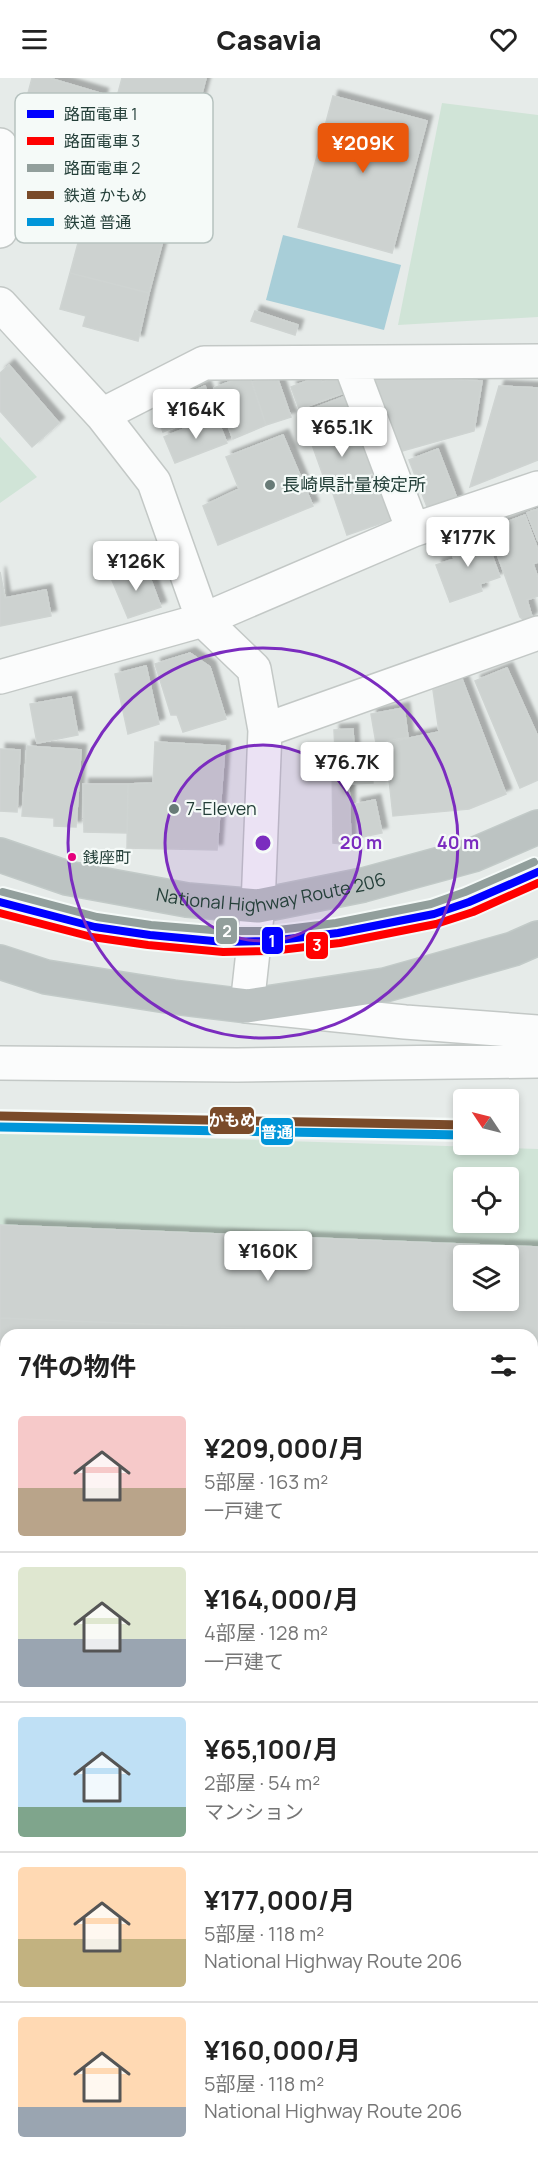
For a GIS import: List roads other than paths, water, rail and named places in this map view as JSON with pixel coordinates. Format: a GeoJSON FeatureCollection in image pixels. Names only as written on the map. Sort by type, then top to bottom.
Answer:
{"type":"FeatureCollection","features":[{"type":"Feature","properties":{"kind":"highway","name":"National Highway Route 206"},"geometry":{"type":"LineString","coordinates":[[0,855],[67,878],[187,900],[258,906],[363,885],[462,858],[538,826]]}},
{"type":"Feature","properties":{"kind":"highway"},"geometry":{"type":"LineString","coordinates":[[0,962],[46,977],[173,998],[247,1006],[385,984],[513,949],[538,938]]}},
{"type":"Feature","properties":{"kind":"street"},"geometry":{"type":"LineString","coordinates":[[0,145],[7,192],[0,231]]}},
{"type":"Feature","properties":{"kind":"street"},"geometry":{"type":"LineString","coordinates":[[0,304],[102,414],[154,482],[203,620],[254,669],[265,730],[258,906],[247,1006],[405,1022],[538,1032]]}},
{"type":"Feature","properties":{"kind":"street"},"geometry":{"type":"LineString","coordinates":[[102,414],[204,363],[538,361]]}},
{"type":"Feature","properties":{"kind":"street"},"geometry":{"type":"LineString","coordinates":[[350,363],[413,530]]}},
{"type":"Feature","properties":{"kind":"street"},"geometry":{"type":"LineString","coordinates":[[0,677],[203,620],[413,530],[538,488]]}},
{"type":"Feature","properties":{"kind":"street"},"geometry":{"type":"LineString","coordinates":[[265,730],[538,633]]}},
{"type":"Feature","properties":{"kind":"street"},"geometry":{"type":"LineString","coordinates":[[0,1062],[249,1065],[538,1061]]}},
{"type":"Feature","properties":{"kind":"water"},"geometry":{"type":"Polygon","coordinates":[[[283,235],[401,265],[384,330],[266,300],[283,235]]]}},
{"type":"Feature","properties":{"kind":"tram line","name":"2"},"geometry":{"type":"LineString","coordinates":[[3,892],[97,917],[151,925],[224,931],[270,931],[336,923],[431,904],[534,862]]}},
{"type":"Feature","properties":{"kind":"tram line","name":"1"},"geometry":{"type":"LineString","coordinates":[[0,902],[95,927],[150,935],[224,942],[271,941],[338,933],[434,914],[469,902],[538,872]]}},
{"type":"Feature","properties":{"kind":"tram line","name":"3"},"geometry":{"type":"LineString","coordinates":[[0,913],[92,937],[148,945],[223,952],[271,951],[340,943],[436,924],[473,912],[538,883]]}},
{"type":"Feature","properties":{"kind":"rail line","name":"かもめ"},"geometry":{"type":"LineString","coordinates":[[0,1116],[453,1125]]}},
{"type":"Feature","properties":{"kind":"rail line","name":"普通"},"geometry":{"type":"LineString","coordinates":[[0,1127],[453,1135]]}},
{"type":"Feature","properties":{"kind":"place","name":"長崎県計量検定所"},"geometry":{"type":"Point","coordinates":[270,485]}},
{"type":"Feature","properties":{"kind":"place","name":"7-Eleven"},"geometry":{"type":"Point","coordinates":[174,809]}},
{"type":"Feature","properties":{"kind":"place","name":"銭座町"},"geometry":{"type":"Point","coordinates":[72,857]}}]}
